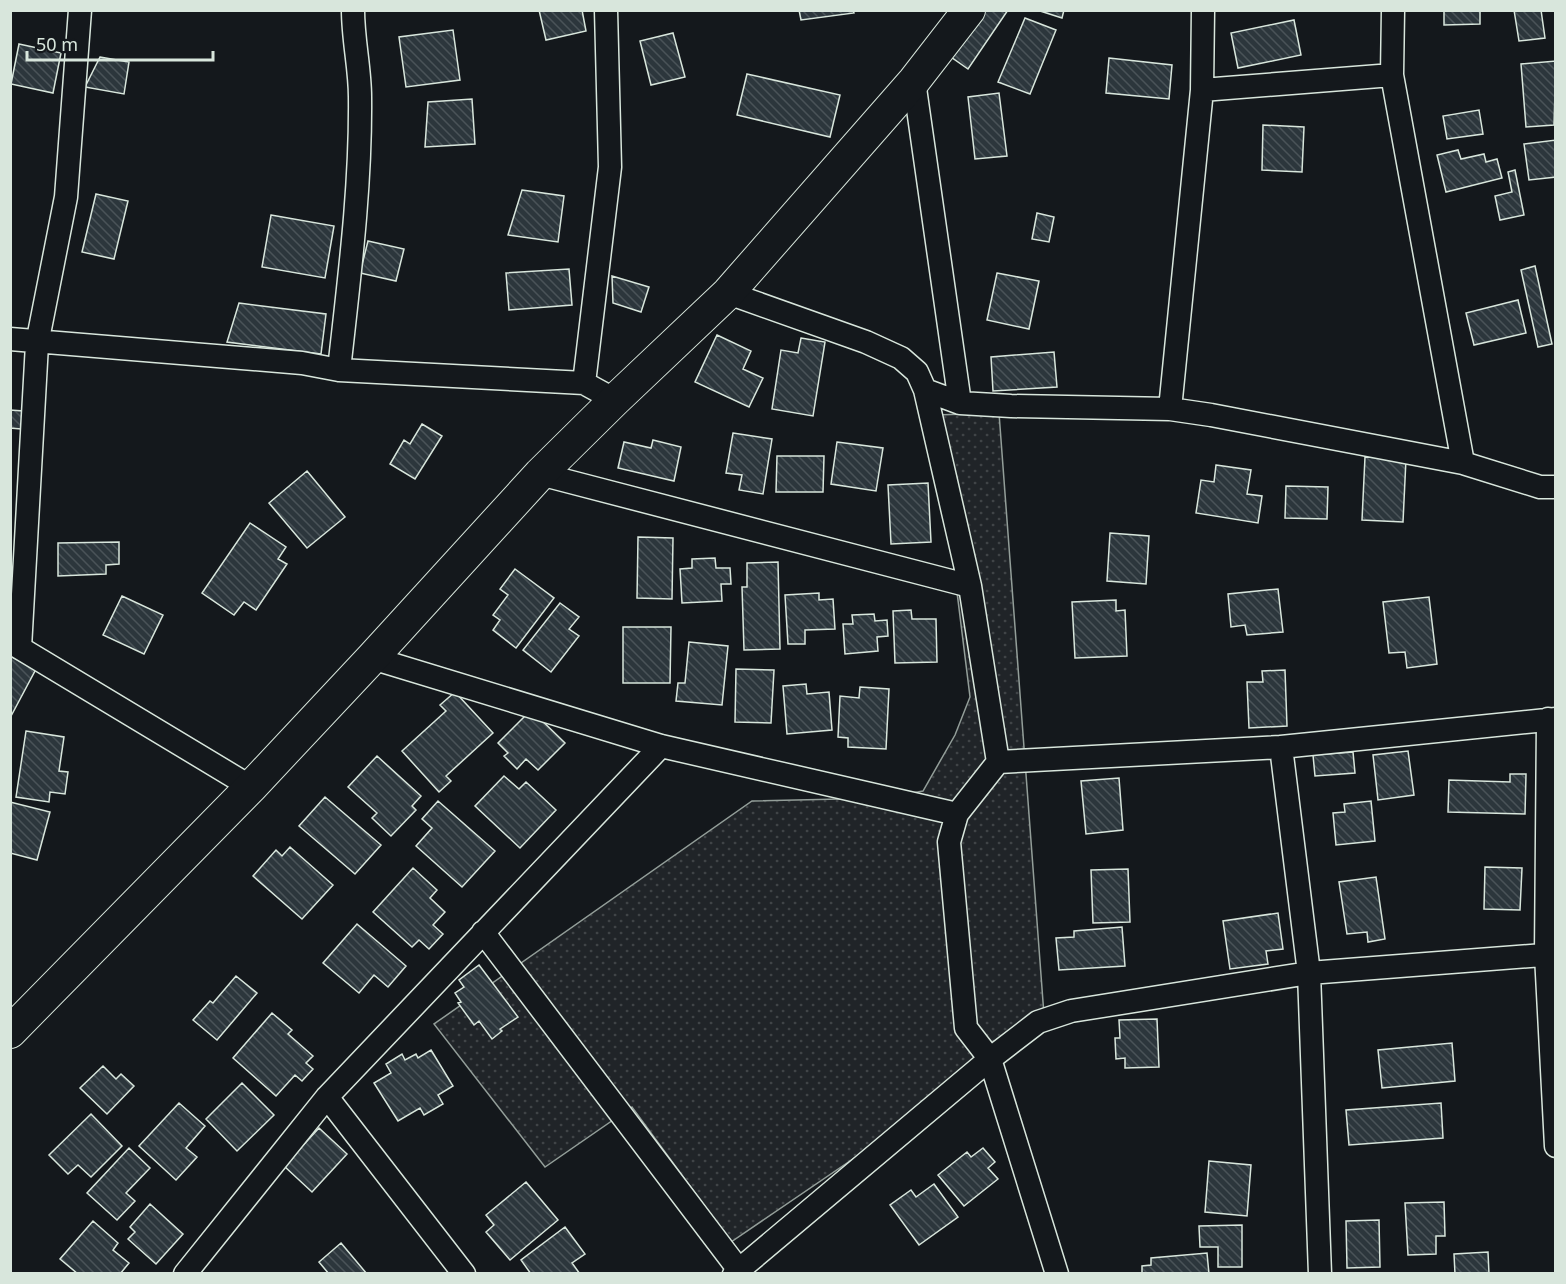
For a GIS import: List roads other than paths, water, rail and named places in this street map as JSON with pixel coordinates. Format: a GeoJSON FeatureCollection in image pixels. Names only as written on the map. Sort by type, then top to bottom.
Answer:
{"type":"FeatureCollection","features":[{"type":"Feature","properties":{"kind":"street"},"geometry":{"type":"LineString","coordinates":[[80,10],[66,197],[38,342],[15,645],[251,787]]}},
{"type":"Feature","properties":{"kind":"street"},"geometry":{"type":"LineString","coordinates":[[339,370],[356,226],[360,95],[353,39],[353,10]]}},
{"type":"Feature","properties":{"kind":"street"},"geometry":{"type":"LineString","coordinates":[[584,383],[610,167],[606,10]]}},
{"type":"Feature","properties":{"kind":"street"},"geometry":{"type":"LineString","coordinates":[[10,1032],[251,787],[540,474],[728,293],[914,81],[969,10]]}},
{"type":"Feature","properties":{"kind":"street"},"geometry":{"type":"LineString","coordinates":[[1170,409],[1202,90],[1203,10]]}},
{"type":"Feature","properties":{"kind":"street"},"geometry":{"type":"LineString","coordinates":[[1393,10],[1392,75],[1463,463]]}},
{"type":"Feature","properties":{"kind":"street"},"geometry":{"type":"LineString","coordinates":[[1202,90],[1392,75]]}},
{"type":"Feature","properties":{"kind":"street"},"geometry":{"type":"LineString","coordinates":[[914,81],[960,403]]}},
{"type":"Feature","properties":{"kind":"street"},"geometry":{"type":"LineString","coordinates":[[728,293],[866,342],[901,358],[917,372],[925,390],[969,586],[998,762],[957,814],[949,842],[966,1028],[990,1059],[1057,1274]]}},
{"type":"Feature","properties":{"kind":"street"},"geometry":{"type":"LineString","coordinates":[[10,339],[302,363],[339,370],[584,383],[615,400]]}},
{"type":"Feature","properties":{"kind":"street"},"geometry":{"type":"LineString","coordinates":[[925,390],[960,403],[1170,409],[1211,415],[1463,463],[1540,487],[1556,487]]}},
{"type":"Feature","properties":{"kind":"street"},"geometry":{"type":"LineString","coordinates":[[540,474],[969,586]]}},
{"type":"Feature","properties":{"kind":"street"},"geometry":{"type":"LineString","coordinates":[[372,658],[661,746],[957,814]]}},
{"type":"Feature","properties":{"kind":"street"},"geometry":{"type":"LineString","coordinates":[[998,762],[1281,747],[1552,719],[1551,954],[1556,1146]]}},
{"type":"Feature","properties":{"kind":"street"},"geometry":{"type":"LineString","coordinates":[[185,1274],[327,1097],[661,746]]}},
{"type":"Feature","properties":{"kind":"street"},"geometry":{"type":"LineString","coordinates":[[1281,747],[1309,973],[1320,1274]]}},
{"type":"Feature","properties":{"kind":"street"},"geometry":{"type":"LineString","coordinates":[[483,932],[737,1272],[990,1059],[1038,1022],[1071,1011],[1309,973],[1551,954]]}},
{"type":"Feature","properties":{"kind":"street"},"geometry":{"type":"LineString","coordinates":[[327,1097],[464,1274]]}}]}
